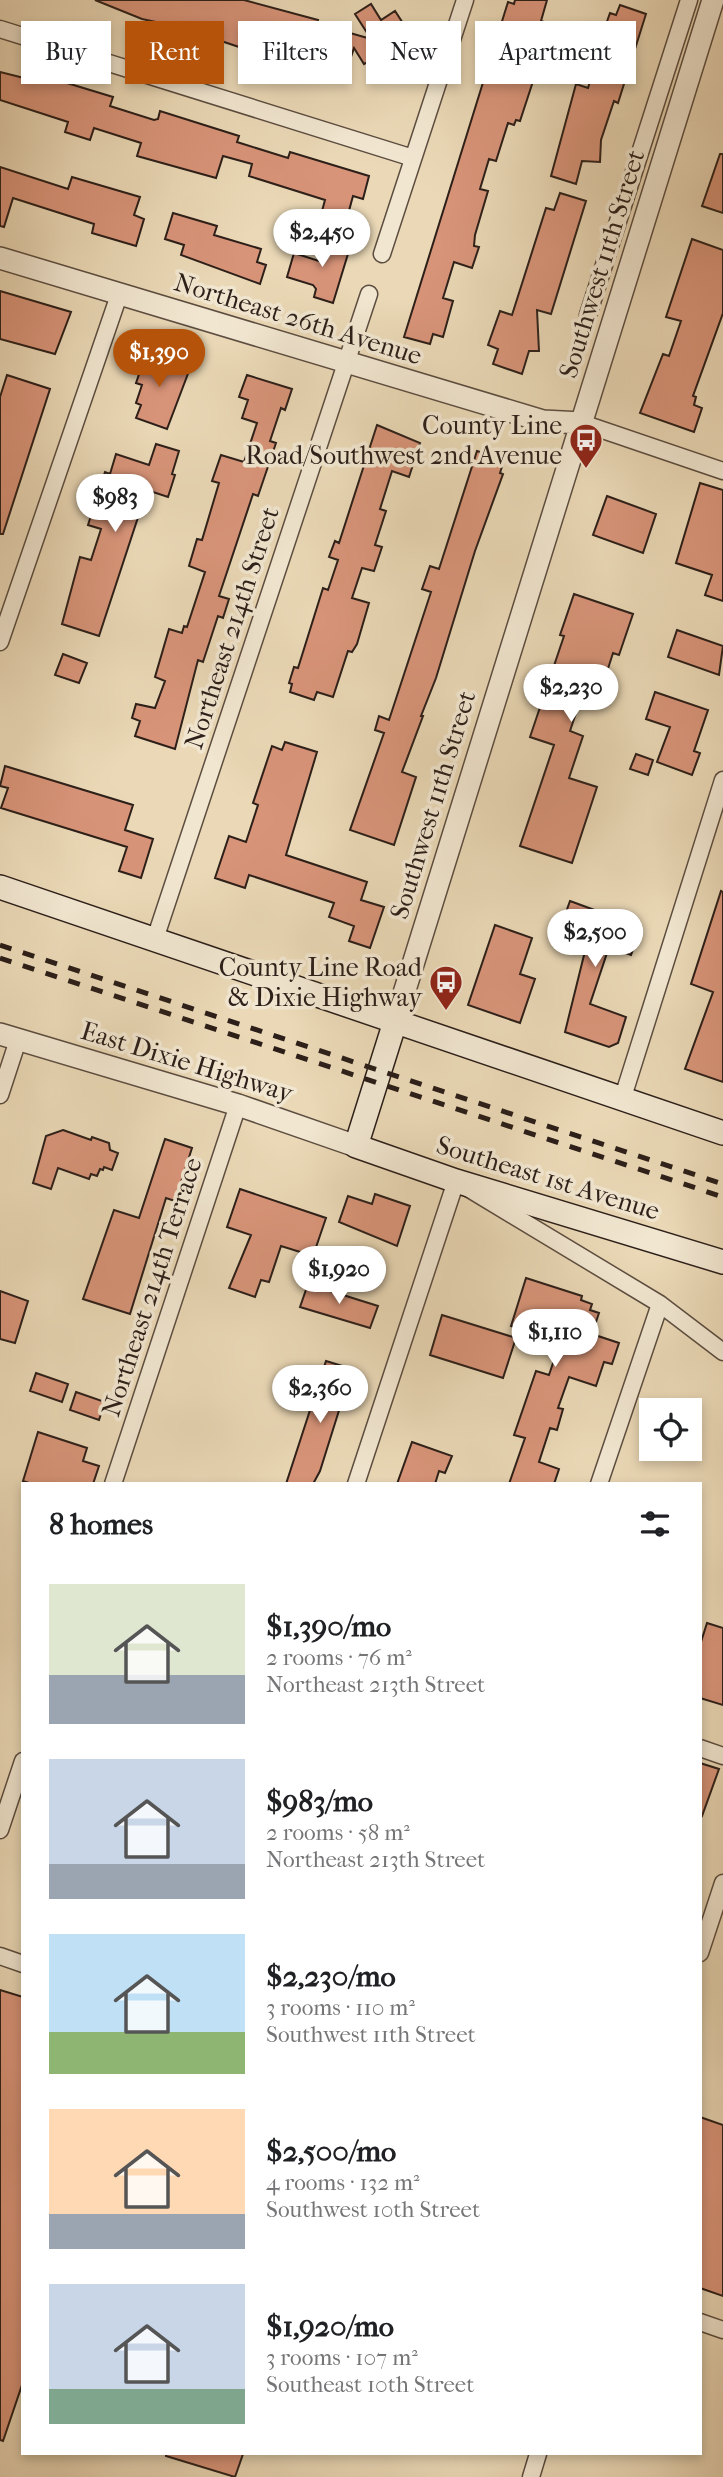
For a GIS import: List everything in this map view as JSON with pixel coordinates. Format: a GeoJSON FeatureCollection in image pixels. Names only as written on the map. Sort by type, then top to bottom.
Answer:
{"type":"FeatureCollection","features":[{"type":"Feature","properties":{"kind":"main road"},"geometry":{"type":"LineString","coordinates":[[0,887],[723,1133]]}},
{"type":"Feature","properties":{"kind":"main road","name":"Southwest 11th Street"},"geometry":{"type":"LineString","coordinates":[[356,1146],[395,1022]]}},
{"type":"Feature","properties":{"kind":"main road","name":"Southeast 1st Avenue"},"geometry":{"type":"LineString","coordinates":[[356,1146],[456,1181],[723,1262]]}},
{"type":"Feature","properties":{"kind":"street"},"geometry":{"type":"LineString","coordinates":[[382,254],[465,0]]}},
{"type":"Feature","properties":{"kind":"street"},"geometry":{"type":"LineString","coordinates":[[588,315],[689,0]]}},
{"type":"Feature","properties":{"kind":"street","name":"Southwest 11th Street"},"geometry":{"type":"LineString","coordinates":[[395,1022],[716,4]]}},
{"type":"Feature","properties":{"kind":"street"},"geometry":{"type":"LineString","coordinates":[[0,29],[413,158]]}},
{"type":"Feature","properties":{"kind":"street","name":"Northeast 26th Avenue"},"geometry":{"type":"LineString","coordinates":[[0,258],[543,421],[582,423]]}},
{"type":"Feature","properties":{"kind":"street","name":"Northeast 214th Street"},"geometry":{"type":"LineString","coordinates":[[155,939],[369,294]]}},
{"type":"Feature","properties":{"kind":"street"},"geometry":{"type":"LineString","coordinates":[[0,642],[119,295]]}},
{"type":"Feature","properties":{"kind":"street"},"geometry":{"type":"LineString","coordinates":[[582,423],[723,471]]}},
{"type":"Feature","properties":{"kind":"street"},"geometry":{"type":"LineString","coordinates":[[622,1100],[723,780]]}},
{"type":"Feature","properties":{"kind":"street"},"geometry":{"type":"LineString","coordinates":[[0,1095],[9,1037]]}},
{"type":"Feature","properties":{"kind":"street","name":"East Dixie Highway"},"geometry":{"type":"LineString","coordinates":[[9,1037],[238,1105],[356,1146]]}},
{"type":"Feature","properties":{"kind":"street","name":"Northeast 214th Terrace"},"geometry":{"type":"LineString","coordinates":[[114,1482],[238,1105]]}},
{"type":"Feature","properties":{"kind":"street"},"geometry":{"type":"LineString","coordinates":[[357,1482],[456,1181],[660,1304],[723,1352]]}},
{"type":"Feature","properties":{"kind":"street"},"geometry":{"type":"LineString","coordinates":[[600,1482],[660,1304]]}},
{"type":"Feature","properties":{"kind":"street"},"geometry":{"type":"LineString","coordinates":[[702,1749],[723,1756]]}},
{"type":"Feature","properties":{"kind":"street"},"geometry":{"type":"LineString","coordinates":[[0,1830],[21,1767]]}},
{"type":"Feature","properties":{"kind":"street"},"geometry":{"type":"LineString","coordinates":[[702,1947],[723,1883]]}},
{"type":"Feature","properties":{"kind":"street"},"geometry":{"type":"LineString","coordinates":[[0,1956],[21,1963]]}},
{"type":"Feature","properties":{"kind":"street"},"geometry":{"type":"LineString","coordinates":[[702,2323],[723,2330]]}},
{"type":"Feature","properties":{"kind":"street"},"geometry":{"type":"LineString","coordinates":[[531,2477],[538,2455]]}},
{"type":"Feature","properties":{"kind":"building"},"geometry":{"type":"Polygon","coordinates":[[[95,0],[244,0],[318,20],[238,21],[238,47],[224,42],[224,21],[142,19],[95,0]]]}},
{"type":"Feature","properties":{"kind":"building"},"geometry":{"type":"Polygon","coordinates":[[[515,0],[547,0],[541,21],[502,21],[508,2],[514,4],[515,0]]]}},
{"type":"Feature","properties":{"kind":"building"},"geometry":{"type":"Polygon","coordinates":[[[371,4],[381,20],[395,11],[402,21],[366,21],[366,31],[355,14],[371,4]]]}},
{"type":"Feature","properties":{"kind":"building"},"geometry":{"type":"Polygon","coordinates":[[[620,5],[646,14],[636,46],[636,21],[607,21],[610,13],[616,15],[620,5]]]}},
{"type":"Feature","properties":{"kind":"building"},"geometry":{"type":"Polygon","coordinates":[[[352,34],[366,38],[366,63],[364,64],[354,48],[352,54],[352,34]]]}},
{"type":"Feature","properties":{"kind":"building"},"geometry":{"type":"Polygon","coordinates":[[[0,72],[21,77],[21,84],[70,84],[113,97],[110,106],[154,120],[158,119],[160,111],[239,136],[237,142],[288,158],[290,152],[369,176],[363,199],[353,196],[347,218],[322,211],[325,200],[249,176],[252,164],[223,156],[216,178],[137,156],[141,143],[94,128],[90,140],[65,132],[68,122],[0,100],[0,72]]]}},
{"type":"Feature","properties":{"kind":"building"},"geometry":{"type":"Polygon","coordinates":[[[483,84],[532,84],[520,121],[516,120],[514,125],[508,123],[496,161],[489,159],[480,189],[488,191],[475,235],[474,246],[479,247],[472,268],[454,262],[443,298],[453,301],[443,337],[433,334],[430,344],[404,337],[483,84]]]}},
{"type":"Feature","properties":{"kind":"building"},"geometry":{"type":"Polygon","coordinates":[[[576,84],[588,88],[589,84],[624,84],[618,103],[614,101],[601,140],[600,162],[582,161],[576,184],[551,176],[576,84]]]}},
{"type":"Feature","properties":{"kind":"building"},"geometry":{"type":"Polygon","coordinates":[[[720,154],[723,154],[723,213],[702,206],[720,154]]]}},
{"type":"Feature","properties":{"kind":"building"},"geometry":{"type":"Polygon","coordinates":[[[0,167],[68,189],[72,177],[140,197],[134,215],[144,219],[136,246],[92,233],[94,224],[13,198],[4,227],[0,226],[0,167]]]}},
{"type":"Feature","properties":{"kind":"building"},"geometry":{"type":"Polygon","coordinates":[[[560,193],[586,201],[551,314],[537,310],[539,351],[529,351],[522,374],[493,364],[498,349],[488,345],[500,311],[512,315],[546,208],[554,210],[560,193]]]}},
{"type":"Feature","properties":{"kind":"building"},"geometry":{"type":"Polygon","coordinates":[[[173,213],[217,226],[214,235],[261,249],[257,262],[266,265],[260,284],[181,255],[184,245],[165,239],[173,213]]]}},
{"type":"Feature","properties":{"kind":"building"},"geometry":{"type":"Polygon","coordinates":[[[329,237],[351,244],[333,303],[314,297],[316,289],[313,285],[287,277],[294,253],[319,261],[329,237]]]}},
{"type":"Feature","properties":{"kind":"building"},"geometry":{"type":"Polygon","coordinates":[[[692,239],[723,250],[723,313],[693,396],[696,397],[694,405],[702,408],[694,432],[640,413],[663,354],[669,356],[681,321],[666,317],[692,239]]]}},
{"type":"Feature","properties":{"kind":"building"},"geometry":{"type":"Polygon","coordinates":[[[0,291],[71,312],[55,354],[0,339],[0,291]]]}},
{"type":"Feature","properties":{"kind":"building"},"geometry":{"type":"Polygon","coordinates":[[[148,348],[165,354],[162,363],[189,371],[167,429],[136,418],[141,405],[136,403],[142,385],[136,383],[148,348]]]}},
{"type":"Feature","properties":{"kind":"building"},"geometry":{"type":"Polygon","coordinates":[[[7,375],[50,389],[3,534],[0,534],[0,397],[7,375]]]}},
{"type":"Feature","properties":{"kind":"building"},"geometry":{"type":"Polygon","coordinates":[[[247,375],[292,389],[285,410],[281,408],[270,441],[276,443],[258,496],[253,494],[219,596],[229,599],[223,618],[218,616],[203,662],[198,660],[175,749],[135,736],[140,721],[132,718],[136,704],[155,708],[165,681],[155,677],[169,629],[182,633],[184,626],[187,627],[205,572],[189,566],[197,539],[202,540],[219,483],[212,481],[221,455],[244,462],[257,423],[242,418],[248,400],[239,397],[247,375]]]}},
{"type":"Feature","properties":{"kind":"building"},"geometry":{"type":"Polygon","coordinates":[[[377,425],[420,443],[409,477],[392,471],[380,509],[386,511],[375,545],[382,547],[374,571],[362,568],[352,598],[369,603],[357,644],[352,652],[348,651],[333,697],[317,692],[314,700],[290,692],[292,684],[289,683],[294,667],[298,668],[323,588],[328,590],[338,560],[329,557],[335,541],[339,543],[377,425]]]}},
{"type":"Feature","properties":{"kind":"building"},"geometry":{"type":"Polygon","coordinates":[[[156,444],[179,451],[172,474],[175,475],[168,497],[147,490],[99,636],[62,624],[80,557],[91,560],[101,529],[88,525],[105,472],[110,474],[116,454],[149,465],[156,444]]]}},
{"type":"Feature","properties":{"kind":"building"},"geometry":{"type":"Polygon","coordinates":[[[477,451],[504,460],[500,473],[503,474],[402,772],[416,777],[394,845],[350,830],[384,733],[375,730],[379,716],[389,720],[431,592],[422,589],[430,566],[439,569],[477,451]]]}},
{"type":"Feature","properties":{"kind":"building"},"geometry":{"type":"Polygon","coordinates":[[[700,483],[723,490],[723,601],[705,595],[712,575],[676,563],[700,483]]]}},
{"type":"Feature","properties":{"kind":"building"},"geometry":{"type":"Polygon","coordinates":[[[607,496],[656,514],[643,553],[593,535],[607,496]]]}},
{"type":"Feature","properties":{"kind":"building"},"geometry":{"type":"Polygon","coordinates":[[[574,594],[633,614],[619,655],[613,653],[597,703],[581,698],[570,731],[583,736],[569,778],[597,787],[572,863],[520,846],[554,745],[530,737],[564,636],[560,635],[574,594]]]}},
{"type":"Feature","properties":{"kind":"building"},"geometry":{"type":"Polygon","coordinates":[[[677,630],[723,646],[719,675],[668,657],[677,630]]]}},
{"type":"Feature","properties":{"kind":"building"},"geometry":{"type":"Polygon","coordinates":[[[63,654],[87,663],[79,683],[55,675],[63,654]]]}},
{"type":"Feature","properties":{"kind":"building"},"geometry":{"type":"Polygon","coordinates":[[[655,692],[708,710],[694,751],[700,753],[692,775],[657,762],[670,727],[646,719],[655,692]]]}},
{"type":"Feature","properties":{"kind":"building"},"geometry":{"type":"Polygon","coordinates":[[[285,742],[317,752],[286,855],[367,882],[361,900],[384,907],[370,948],[349,941],[354,926],[329,917],[334,903],[249,875],[245,888],[215,878],[229,836],[246,842],[258,805],[253,803],[272,746],[282,750],[285,742]]]}},
{"type":"Feature","properties":{"kind":"building"},"geometry":{"type":"Polygon","coordinates":[[[636,754],[653,760],[648,775],[630,769],[636,754]]]}},
{"type":"Feature","properties":{"kind":"building"},"geometry":{"type":"Polygon","coordinates":[[[5,766],[133,805],[125,830],[153,839],[141,878],[119,871],[127,847],[1,808],[8,788],[0,786],[5,766]]]}},
{"type":"Feature","properties":{"kind":"building"},"geometry":{"type":"Polygon","coordinates":[[[721,891],[723,1082],[685,1069],[713,992],[691,984],[721,891]]]}},
{"type":"Feature","properties":{"kind":"building"},"geometry":{"type":"Polygon","coordinates":[[[570,901],[641,927],[631,955],[609,947],[590,1004],[626,1017],[618,1043],[609,1047],[565,1032],[585,951],[556,940],[570,901]]]}},
{"type":"Feature","properties":{"kind":"building"},"geometry":{"type":"Polygon","coordinates":[[[495,925],[532,938],[520,974],[535,979],[520,1023],[468,1005],[495,925]]]}},
{"type":"Feature","properties":{"kind":"building"},"geometry":{"type":"Polygon","coordinates":[[[63,1130],[109,1143],[110,1150],[118,1153],[112,1170],[104,1167],[97,1176],[91,1174],[89,1179],[58,1168],[51,1189],[33,1183],[46,1136],[63,1130]]]}},
{"type":"Feature","properties":{"kind":"building"},"geometry":{"type":"Polygon","coordinates":[[[165,1139],[192,1148],[175,1201],[166,1198],[130,1314],[83,1299],[114,1210],[139,1218],[165,1139]]]}},
{"type":"Feature","properties":{"kind":"building"},"geometry":{"type":"Polygon","coordinates":[[[240,1189],[326,1218],[313,1256],[281,1246],[269,1282],[261,1280],[255,1297],[229,1288],[251,1235],[227,1227],[240,1189]]]}},
{"type":"Feature","properties":{"kind":"building"},"geometry":{"type":"Polygon","coordinates":[[[375,1194],[410,1206],[397,1246],[339,1222],[348,1196],[372,1204],[375,1194]]]}},
{"type":"Feature","properties":{"kind":"building"},"geometry":{"type":"Polygon","coordinates":[[[526,1278],[582,1296],[581,1300],[592,1304],[590,1310],[599,1313],[592,1334],[619,1343],[612,1364],[604,1362],[596,1386],[569,1377],[558,1408],[563,1409],[557,1430],[550,1428],[539,1462],[559,1469],[555,1482],[510,1482],[525,1438],[514,1435],[536,1371],[549,1375],[560,1342],[511,1326],[526,1278]]]}},
{"type":"Feature","properties":{"kind":"building"},"geometry":{"type":"Polygon","coordinates":[[[308,1284],[378,1306],[370,1328],[300,1307],[308,1284]]]}},
{"type":"Feature","properties":{"kind":"building"},"geometry":{"type":"Polygon","coordinates":[[[0,1291],[28,1301],[15,1343],[0,1339],[0,1291]]]}},
{"type":"Feature","properties":{"kind":"building"},"geometry":{"type":"Polygon","coordinates":[[[442,1315],[516,1338],[503,1378],[430,1355],[442,1315]]]}},
{"type":"Feature","properties":{"kind":"building"},"geometry":{"type":"Polygon","coordinates":[[[326,1361],[352,1369],[320,1471],[314,1482],[287,1482],[326,1361]]]}},
{"type":"Feature","properties":{"kind":"building"},"geometry":{"type":"Polygon","coordinates":[[[36,1373],[68,1384],[62,1402],[30,1391],[36,1373]]]}},
{"type":"Feature","properties":{"kind":"building"},"geometry":{"type":"Polygon","coordinates":[[[76,1392],[105,1402],[99,1420],[70,1410],[76,1392]]]}},
{"type":"Feature","properties":{"kind":"building"},"geometry":{"type":"Polygon","coordinates":[[[38,1432],[87,1448],[83,1461],[99,1466],[94,1482],[23,1481],[38,1432]]]}},
{"type":"Feature","properties":{"kind":"building"},"geometry":{"type":"Polygon","coordinates":[[[412,1442],[452,1456],[445,1473],[439,1471],[436,1482],[398,1482],[412,1442]]]}},
{"type":"Feature","properties":{"kind":"building"},"geometry":{"type":"Polygon","coordinates":[[[707,1623],[723,1628],[723,1705],[702,1699],[702,1639],[707,1623]]]}},
{"type":"Feature","properties":{"kind":"building"},"geometry":{"type":"Polygon","coordinates":[[[702,1764],[719,1769],[702,1816],[702,1764]]]}},
{"type":"Feature","properties":{"kind":"building"},"geometry":{"type":"Polygon","coordinates":[[[0,1990],[21,1996],[21,2388],[3,2441],[0,2440],[0,1990]]]}},
{"type":"Feature","properties":{"kind":"building"},"geometry":{"type":"Polygon","coordinates":[[[702,2118],[723,2125],[723,2296],[702,2289],[702,2118]]]}},
{"type":"Feature","properties":{"kind":"building"},"geometry":{"type":"Polygon","coordinates":[[[166,2455],[243,2455],[235,2477],[166,2455]]]}},
{"type":"Feature","properties":{"kind":"railway"},"geometry":{"type":"LineString","coordinates":[[0,945],[723,1184]]}},
{"type":"Feature","properties":{"kind":"railway"},"geometry":{"type":"LineString","coordinates":[[0,958],[723,1197]]}},
{"type":"Feature","properties":{"kind":"place","name":"County Line Road/Southwest 2nd Avenue"},"geometry":{"type":"Point","coordinates":[586,470]}},
{"type":"Feature","properties":{"kind":"place","name":"County Line Road & Dixie Highway"},"geometry":{"type":"Point","coordinates":[446,1012]}}]}
